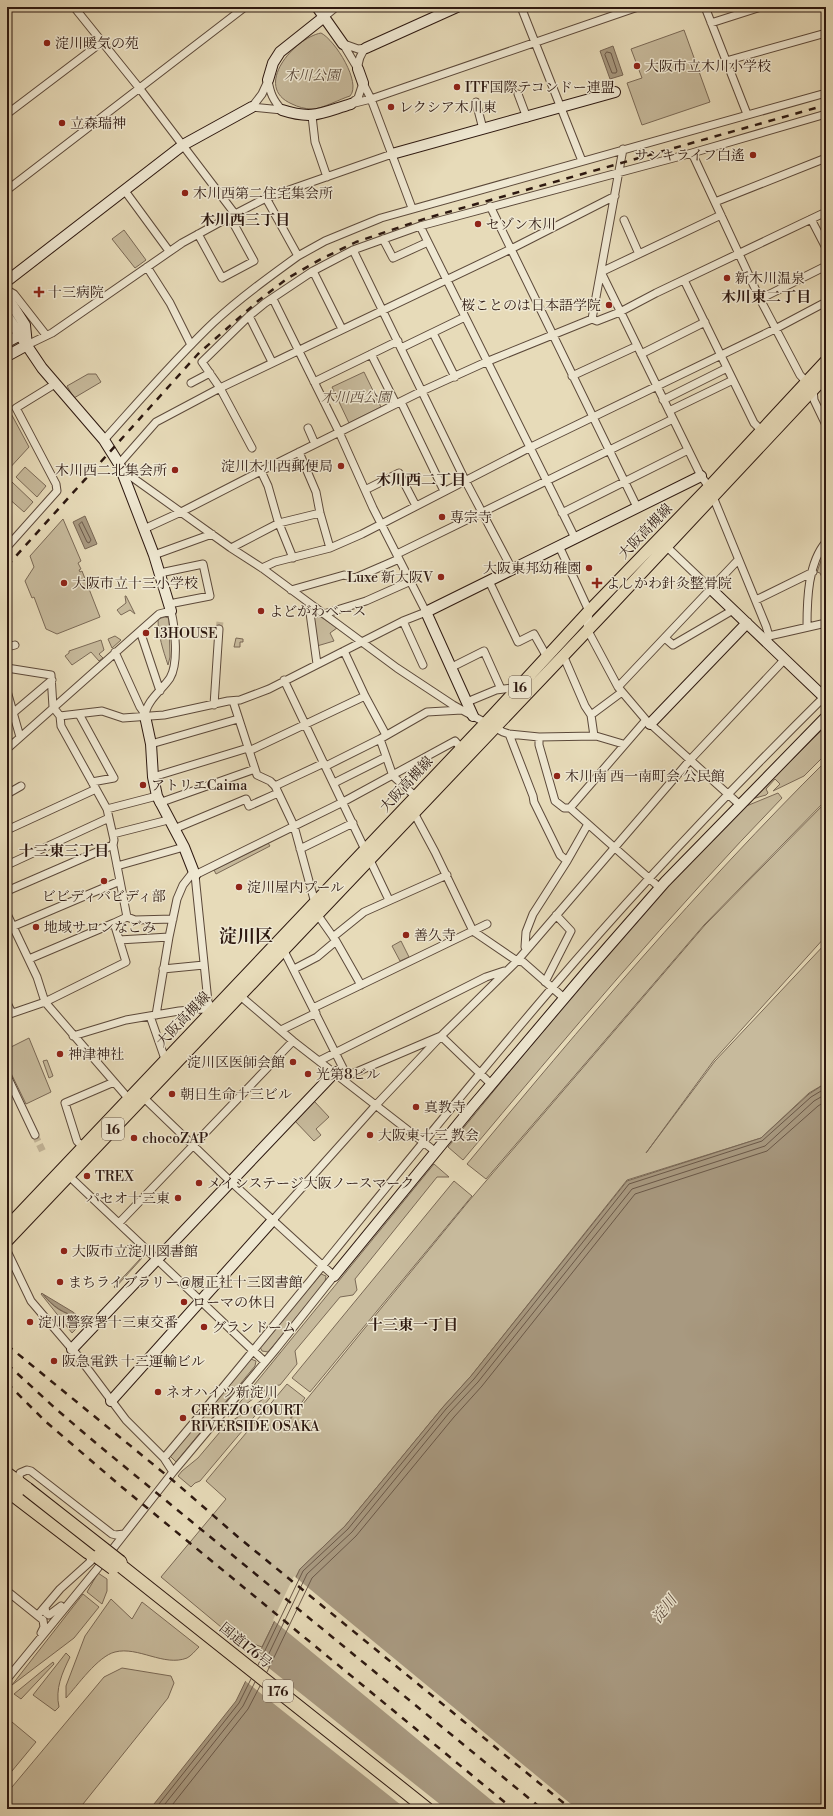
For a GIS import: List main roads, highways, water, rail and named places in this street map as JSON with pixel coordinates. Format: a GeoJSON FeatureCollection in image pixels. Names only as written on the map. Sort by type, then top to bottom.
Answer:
{"type":"FeatureCollection","features":[{"type":"Feature","properties":{"kind":"highway","name":"国道176号"},"geometry":{"type":"LineString","coordinates":[[7,1474],[121,1567],[427,1809]]}},
{"type":"Feature","properties":{"kind":"highway","name":"国道176号"},"geometry":{"type":"LineString","coordinates":[[7,1490],[93,1555],[121,1567]]}},
{"type":"Feature","properties":{"kind":"main road","name":"大阪高槻線"},"geometry":{"type":"LineString","coordinates":[[7,1240],[143,1097],[236,991],[368,854],[413,811],[490,725],[520,687],[589,611],[710,493],[809,386],[826,361]]}},
{"type":"Feature","properties":{"kind":"main road","name":"大阪高槻線"},"geometry":{"type":"LineString","coordinates":[[368,854],[415,796],[462,748],[490,725],[563,655],[666,546],[761,430],[809,386],[826,376]]}},
{"type":"Feature","properties":{"kind":"main road","name":"大阪高槻線"},"geometry":{"type":"LineString","coordinates":[[236,991],[284,949],[316,908]]}},
{"type":"Feature","properties":{"kind":"main road","name":"大阪高槻線"},"geometry":{"type":"LineString","coordinates":[[7,1227],[80,1144],[128,1098],[165,1059],[215,1014]]}},
{"type":"Feature","properties":{"kind":"water"},"geometry":{"type":"Polygon","coordinates":[[[613,46],[623,75],[610,79],[600,51],[613,46]]]}},
{"type":"Feature","properties":{"kind":"water"},"geometry":{"type":"Polygon","coordinates":[[[85,516],[97,544],[85,549],[73,522],[85,516]]]}},
{"type":"Feature","properties":{"kind":"water","name":"淀川"},"geometry":{"type":"Polygon","coordinates":[[[826,1083],[826,1809],[150,1809],[236,1701],[300,1569],[345,1526],[443,1407],[471,1376],[627,1181],[761,1138],[809,1094],[826,1083]]]}},
{"type":"Feature","properties":{"kind":"water"},"geometry":{"type":"Polygon","coordinates":[[[43,1294],[79,1317],[68,1314],[59,1309],[43,1294]]]}},
{"type":"Feature","properties":{"kind":"tunnel"},"geometry":{"type":"LineString","coordinates":[[219,629],[220,622]]}},
{"type":"Feature","properties":{"kind":"tunnel"},"geometry":{"type":"LineString","coordinates":[[35,1135],[43,1152]]}},
{"type":"Feature","properties":{"kind":"railway"},"geometry":{"type":"LineString","coordinates":[[7,566],[198,354],[258,301],[288,278],[321,259],[356,242],[427,218],[826,105]]}},
{"type":"Feature","properties":{"kind":"railway"},"geometry":{"type":"LineString","coordinates":[[7,1345],[176,1483],[238,1537],[571,1809]]}},
{"type":"Feature","properties":{"kind":"railway"},"geometry":{"type":"LineString","coordinates":[[7,1364],[97,1444],[542,1809]]}},
{"type":"Feature","properties":{"kind":"railway"},"geometry":{"type":"LineString","coordinates":[[7,1383],[45,1421],[123,1488],[513,1809]]}},
{"type":"Feature","properties":{"kind":"place","name":"淀川暖気の苑"},"geometry":{"type":"Point","coordinates":[47,43]}},
{"type":"Feature","properties":{"kind":"place","name":"大阪市立木川小学校"},"geometry":{"type":"Point","coordinates":[637,66]}},
{"type":"Feature","properties":{"kind":"place","name":"ITF国際テコンドー連盟"},"geometry":{"type":"Point","coordinates":[457,87]}},
{"type":"Feature","properties":{"kind":"place","name":"レクシア木川東"},"geometry":{"type":"Point","coordinates":[391,107]}},
{"type":"Feature","properties":{"kind":"place","name":"立森瑞神"},"geometry":{"type":"Point","coordinates":[62,123]}},
{"type":"Feature","properties":{"kind":"place","name":"サンキライフ白遙"},"geometry":{"type":"Point","coordinates":[753,155]}},
{"type":"Feature","properties":{"kind":"place","name":"木川西第二住宅集会所"},"geometry":{"type":"Point","coordinates":[185,193]}},
{"type":"Feature","properties":{"kind":"place","name":"セゾン木川"},"geometry":{"type":"Point","coordinates":[478,224]}},
{"type":"Feature","properties":{"kind":"place","name":"新木川温泉"},"geometry":{"type":"Point","coordinates":[727,278]}},
{"type":"Feature","properties":{"kind":"place","name":"十三病院"},"geometry":{"type":"Point","coordinates":[39,292]}},
{"type":"Feature","properties":{"kind":"place","name":"桜ことのは日本語学院"},"geometry":{"type":"Point","coordinates":[609,305]}},
{"type":"Feature","properties":{"kind":"place","name":"淀川木川西郵便局"},"geometry":{"type":"Point","coordinates":[341,466]}},
{"type":"Feature","properties":{"kind":"place","name":"木川西二北集会所"},"geometry":{"type":"Point","coordinates":[175,470]}},
{"type":"Feature","properties":{"kind":"place","name":"専宗寺"},"geometry":{"type":"Point","coordinates":[442,517]}},
{"type":"Feature","properties":{"kind":"place","name":"大阪東邦幼稚園"},"geometry":{"type":"Point","coordinates":[589,568]}},
{"type":"Feature","properties":{"kind":"place","name":"Luxe 新大阪V"},"geometry":{"type":"Point","coordinates":[441,577]}},
{"type":"Feature","properties":{"kind":"place","name":"大阪市立十三小学校"},"geometry":{"type":"Point","coordinates":[64,583]}},
{"type":"Feature","properties":{"kind":"place","name":"よしかわ針灸整骨院"},"geometry":{"type":"Point","coordinates":[597,583]}},
{"type":"Feature","properties":{"kind":"place","name":"よどがわベース"},"geometry":{"type":"Point","coordinates":[261,611]}},
{"type":"Feature","properties":{"kind":"place","name":"13HOUSE"},"geometry":{"type":"Point","coordinates":[146,633]}},
{"type":"Feature","properties":{"kind":"place","name":"木川南 西一南町会 公民館"},"geometry":{"type":"Point","coordinates":[557,776]}},
{"type":"Feature","properties":{"kind":"place","name":"アトリエCaima"},"geometry":{"type":"Point","coordinates":[143,785]}},
{"type":"Feature","properties":{"kind":"place","name":"ビビディバビディ部"},"geometry":{"type":"Point","coordinates":[104,881]}},
{"type":"Feature","properties":{"kind":"place","name":"淀川屋内プール"},"geometry":{"type":"Point","coordinates":[239,887]}},
{"type":"Feature","properties":{"kind":"place","name":"地域サロンなごみ"},"geometry":{"type":"Point","coordinates":[36,927]}},
{"type":"Feature","properties":{"kind":"place","name":"善久寺"},"geometry":{"type":"Point","coordinates":[406,935]}},
{"type":"Feature","properties":{"kind":"place","name":"神津神社"},"geometry":{"type":"Point","coordinates":[60,1054]}},
{"type":"Feature","properties":{"kind":"place","name":"淀川区医師会館"},"geometry":{"type":"Point","coordinates":[293,1062]}},
{"type":"Feature","properties":{"kind":"place","name":"光第8ビル"},"geometry":{"type":"Point","coordinates":[308,1074]}},
{"type":"Feature","properties":{"kind":"place","name":"朝日生命十三ビル"},"geometry":{"type":"Point","coordinates":[172,1094]}},
{"type":"Feature","properties":{"kind":"place","name":"真教寺"},"geometry":{"type":"Point","coordinates":[416,1107]}},
{"type":"Feature","properties":{"kind":"place","name":"大阪東十三 教会"},"geometry":{"type":"Point","coordinates":[370,1135]}},
{"type":"Feature","properties":{"kind":"place","name":"chocoZAP"},"geometry":{"type":"Point","coordinates":[134,1138]}},
{"type":"Feature","properties":{"kind":"place","name":"TREX"},"geometry":{"type":"Point","coordinates":[87,1176]}},
{"type":"Feature","properties":{"kind":"place","name":"メインステージ大阪ノースマーク"},"geometry":{"type":"Point","coordinates":[199,1183]}},
{"type":"Feature","properties":{"kind":"place","name":"パセオ十三東"},"geometry":{"type":"Point","coordinates":[178,1198]}},
{"type":"Feature","properties":{"kind":"place","name":"大阪市立淀川図書館"},"geometry":{"type":"Point","coordinates":[64,1251]}},
{"type":"Feature","properties":{"kind":"place","name":"まちライブラリー@履正社十三図書館"},"geometry":{"type":"Point","coordinates":[60,1282]}},
{"type":"Feature","properties":{"kind":"place","name":"ローマの休日"},"geometry":{"type":"Point","coordinates":[184,1302]}},
{"type":"Feature","properties":{"kind":"place","name":"淀川警察署十三東交番"},"geometry":{"type":"Point","coordinates":[30,1322]}},
{"type":"Feature","properties":{"kind":"place","name":"グランドーム"},"geometry":{"type":"Point","coordinates":[204,1327]}},
{"type":"Feature","properties":{"kind":"place","name":"阪急電鉄 十三運輸ビル"},"geometry":{"type":"Point","coordinates":[54,1361]}},
{"type":"Feature","properties":{"kind":"place","name":"ネオハイツ新淀川"},"geometry":{"type":"Point","coordinates":[158,1392]}},
{"type":"Feature","properties":{"kind":"place","name":"CEREZO COURT RIVERSIDE OSAKA"},"geometry":{"type":"Point","coordinates":[183,1418]}},
{"type":"Feature","properties":{"kind":"district","name":"木川西三丁目"},"geometry":{"type":"Point","coordinates":[245,220]}},
{"type":"Feature","properties":{"kind":"district","name":"木川東二丁目"},"geometry":{"type":"Point","coordinates":[766,297]}},
{"type":"Feature","properties":{"kind":"district","name":"木川西二丁目"},"geometry":{"type":"Point","coordinates":[421,480]}},
{"type":"Feature","properties":{"kind":"district","name":"十三東三丁目"},"geometry":{"type":"Point","coordinates":[64,851]}},
{"type":"Feature","properties":{"kind":"district","name":"淀川区"},"geometry":{"type":"Point","coordinates":[246,936]}},
{"type":"Feature","properties":{"kind":"district","name":"十三東一丁目"},"geometry":{"type":"Point","coordinates":[413,1325]}},
{"type":"Feature","properties":{"kind":"park label","name":"木川公園"},"geometry":{"type":"Point","coordinates":[312,75]}},
{"type":"Feature","properties":{"kind":"park label","name":"木川西公園"},"geometry":{"type":"Point","coordinates":[356,397]}}]}
